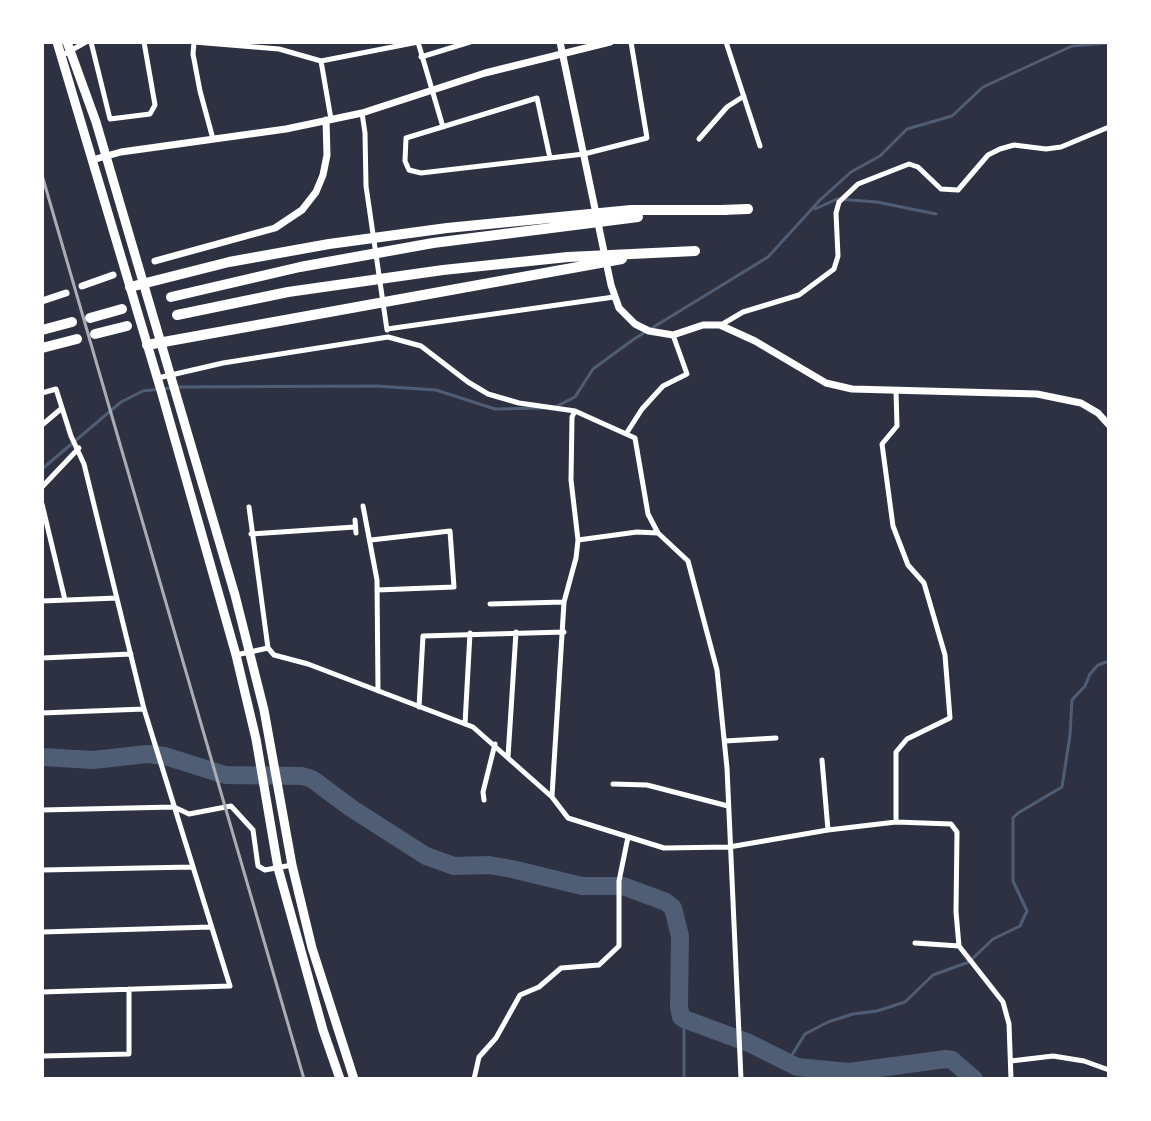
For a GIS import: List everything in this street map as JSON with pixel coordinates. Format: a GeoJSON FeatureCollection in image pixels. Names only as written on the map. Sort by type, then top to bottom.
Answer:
{"type":"FeatureCollection","features":[{"type":"Feature","properties":{"kind":"highway"},"geometry":{"type":"LineString","coordinates":[[171,297],[300,267],[457,239],[630,217],[748,209]]}},
{"type":"Feature","properties":{"kind":"highway"},"geometry":{"type":"LineString","coordinates":[[130,287],[229,262],[447,228],[631,210],[727,210]]}},
{"type":"Feature","properties":{"kind":"highway"},"geometry":{"type":"LineString","coordinates":[[177,315],[288,292],[443,270],[552,258],[695,251]]}},
{"type":"Feature","properties":{"kind":"highway"},"geometry":{"type":"LineString","coordinates":[[147,345],[661,253]]}},
{"type":"Feature","properties":{"kind":"highway"},"geometry":{"type":"LineString","coordinates":[[90,318],[122,309]]}},
{"type":"Feature","properties":{"kind":"highway"},"geometry":{"type":"LineString","coordinates":[[42,330],[72,322]]}},
{"type":"Feature","properties":{"kind":"highway"},"geometry":{"type":"LineString","coordinates":[[95,334],[127,326]]}},
{"type":"Feature","properties":{"kind":"highway"},"geometry":{"type":"LineString","coordinates":[[42,348],[77,339]]}},
{"type":"Feature","properties":{"kind":"main road"},"geometry":{"type":"LineString","coordinates":[[57,42],[236,655],[278,868],[318,1016],[340,1079]]}},
{"type":"Feature","properties":{"kind":"main road"},"geometry":{"type":"LineString","coordinates":[[69,46],[145,284],[249,651],[312,948],[354,1079]]}},
{"type":"Feature","properties":{"kind":"street"},"geometry":{"type":"LineString","coordinates":[[61,56],[69,46],[89,42],[110,119],[150,114],[155,105],[144,42]]}},
{"type":"Feature","properties":{"kind":"street"},"geometry":{"type":"LineString","coordinates":[[214,140],[200,91],[193,54],[194,42],[279,49],[321,61],[418,42],[443,127]]}},
{"type":"Feature","properties":{"kind":"street"},"geometry":{"type":"LineString","coordinates":[[421,57],[470,42]]}},
{"type":"Feature","properties":{"kind":"street"},"geometry":{"type":"LineString","coordinates":[[560,42],[614,297],[623,314],[641,329],[673,335],[703,325],[720,325],[755,341],[826,383],[852,389],[1037,394],[1081,403],[1098,413],[1109,425]]}},
{"type":"Feature","properties":{"kind":"street"},"geometry":{"type":"LineString","coordinates":[[92,160],[362,113],[431,90],[610,42]]}},
{"type":"Feature","properties":{"kind":"street"},"geometry":{"type":"LineString","coordinates":[[550,158],[537,98],[406,138],[405,161],[409,170],[421,173],[550,158],[584,154],[647,138],[631,42]]}},
{"type":"Feature","properties":{"kind":"street"},"geometry":{"type":"LineString","coordinates":[[726,42],[760,146]]}},
{"type":"Feature","properties":{"kind":"street"},"geometry":{"type":"LineString","coordinates":[[155,261],[275,228],[302,210],[316,192],[327,155],[328,120],[321,61]]}},
{"type":"Feature","properties":{"kind":"street"},"geometry":{"type":"LineString","coordinates":[[699,139],[727,107],[745,96]]}},
{"type":"Feature","properties":{"kind":"street"},"geometry":{"type":"LineString","coordinates":[[362,113],[370,215],[388,337]]}},
{"type":"Feature","properties":{"kind":"street"},"geometry":{"type":"LineString","coordinates":[[720,325],[743,312],[799,295],[834,269],[838,256],[836,213],[839,202],[849,191],[874,176],[909,164],[918,167],[941,189],[958,190],[988,155],[1000,149],[1014,145],[1046,149],[1061,147],[1109,127]]}},
{"type":"Feature","properties":{"kind":"street"},"geometry":{"type":"LineString","coordinates":[[82,286],[113,275]]}},
{"type":"Feature","properties":{"kind":"street"},"geometry":{"type":"LineString","coordinates":[[42,301],[66,293]]}},
{"type":"Feature","properties":{"kind":"street"},"geometry":{"type":"LineString","coordinates":[[387,329],[614,297]]}},
{"type":"Feature","properties":{"kind":"street"},"geometry":{"type":"LineString","coordinates":[[626,434],[642,409],[663,386],[687,374],[673,335]]}},
{"type":"Feature","properties":{"kind":"street"},"geometry":{"type":"LineString","coordinates":[[159,385],[173,383],[223,363],[388,337],[421,346],[488,394],[519,403],[575,411],[635,438],[648,514],[658,533],[688,561],[717,670],[725,741],[741,1079]]}},
{"type":"Feature","properties":{"kind":"street"},"geometry":{"type":"LineString","coordinates":[[42,393],[56,389],[77,446],[144,709],[230,986],[42,992]]}},
{"type":"Feature","properties":{"kind":"street"},"geometry":{"type":"LineString","coordinates":[[896,391],[897,426],[882,444],[893,526],[908,565],[924,583],[945,655],[950,718],[907,739],[896,752],[896,822]]}},
{"type":"Feature","properties":{"kind":"street"},"geometry":{"type":"LineString","coordinates":[[42,425],[62,408]]}},
{"type":"Feature","properties":{"kind":"street"},"geometry":{"type":"LineString","coordinates":[[552,797],[564,602],[578,540],[571,480],[572,417],[575,411]]}},
{"type":"Feature","properties":{"kind":"street"},"geometry":{"type":"LineString","coordinates":[[42,487],[77,446]]}},
{"type":"Feature","properties":{"kind":"street"},"geometry":{"type":"LineString","coordinates":[[42,504],[65,600]]}},
{"type":"Feature","properties":{"kind":"street"},"geometry":{"type":"LineString","coordinates":[[363,506],[377,590],[378,692]]}},
{"type":"Feature","properties":{"kind":"street"},"geometry":{"type":"LineString","coordinates":[[249,507],[268,648],[274,655],[308,664],[473,727],[552,797],[568,818],[664,848],[729,847],[896,822],[951,824],[957,832],[956,912],[959,946],[1003,1002],[1009,1024],[1011,1079]]}},
{"type":"Feature","properties":{"kind":"street"},"geometry":{"type":"LineString","coordinates":[[251,534],[356,530],[355,520]]}},
{"type":"Feature","properties":{"kind":"street"},"geometry":{"type":"LineString","coordinates":[[371,540],[450,531],[454,587],[377,590]]}},
{"type":"Feature","properties":{"kind":"street"},"geometry":{"type":"LineString","coordinates":[[578,540],[637,532],[658,533]]}},
{"type":"Feature","properties":{"kind":"street"},"geometry":{"type":"LineString","coordinates":[[42,601],[117,598]]}},
{"type":"Feature","properties":{"kind":"street"},"geometry":{"type":"LineString","coordinates":[[490,604],[564,602]]}},
{"type":"Feature","properties":{"kind":"street"},"geometry":{"type":"LineString","coordinates":[[508,757],[516,632]]}},
{"type":"Feature","properties":{"kind":"street"},"geometry":{"type":"LineString","coordinates":[[419,707],[423,636],[564,632]]}},
{"type":"Feature","properties":{"kind":"street"},"geometry":{"type":"LineString","coordinates":[[465,724],[470,633]]}},
{"type":"Feature","properties":{"kind":"street"},"geometry":{"type":"LineString","coordinates":[[236,655],[268,648]]}},
{"type":"Feature","properties":{"kind":"street"},"geometry":{"type":"LineString","coordinates":[[42,658],[131,654]]}},
{"type":"Feature","properties":{"kind":"street"},"geometry":{"type":"LineString","coordinates":[[42,713],[144,709]]}},
{"type":"Feature","properties":{"kind":"street"},"geometry":{"type":"LineString","coordinates":[[725,741],[776,738]]}},
{"type":"Feature","properties":{"kind":"street"},"geometry":{"type":"LineString","coordinates":[[484,800],[483,792],[495,744]]}},
{"type":"Feature","properties":{"kind":"street"},"geometry":{"type":"LineString","coordinates":[[822,760],[828,830]]}},
{"type":"Feature","properties":{"kind":"street"},"geometry":{"type":"LineString","coordinates":[[613,784],[647,785],[728,806]]}},
{"type":"Feature","properties":{"kind":"street"},"geometry":{"type":"LineString","coordinates":[[42,810],[174,807],[189,814],[231,806],[253,830],[258,866],[265,870],[292,865]]}},
{"type":"Feature","properties":{"kind":"street"},"geometry":{"type":"LineString","coordinates":[[474,1079],[479,1057],[496,1038],[520,995],[539,987],[561,968],[599,965],[619,946],[618,889],[628,837]]}},
{"type":"Feature","properties":{"kind":"street"},"geometry":{"type":"LineString","coordinates":[[42,870],[193,867]]}},
{"type":"Feature","properties":{"kind":"street"},"geometry":{"type":"LineString","coordinates":[[42,932],[211,927]]}},
{"type":"Feature","properties":{"kind":"street"},"geometry":{"type":"LineString","coordinates":[[915,943],[959,946]]}},
{"type":"Feature","properties":{"kind":"street"},"geometry":{"type":"LineString","coordinates":[[42,1056],[129,1054],[129,989]]}},
{"type":"Feature","properties":{"kind":"street"},"geometry":{"type":"LineString","coordinates":[[1011,1061],[1053,1056],[1084,1061],[1109,1070]]}},
{"type":"Feature","properties":{"kind":"waterway"},"geometry":{"type":"LineString","coordinates":[[555,407],[575,397],[593,369],[634,339],[768,257],[820,200],[851,172],[880,156],[907,129],[952,116],[983,87],[1072,46],[1109,43]]}},
{"type":"Feature","properties":{"kind":"waterway"},"geometry":{"type":"LineString","coordinates":[[815,209],[837,199],[877,202],[936,214]]}},
{"type":"Feature","properties":{"kind":"waterway"},"geometry":{"type":"LineString","coordinates":[[178,387],[376,386],[436,390],[495,409],[543,408]]}},
{"type":"Feature","properties":{"kind":"waterway"},"geometry":{"type":"LineString","coordinates":[[42,469],[121,402],[143,391],[171,388]]}},
{"type":"Feature","properties":{"kind":"waterway"},"geometry":{"type":"LineString","coordinates":[[787,1063],[805,1034],[828,1022],[905,1002],[933,975],[969,962],[993,939],[1020,926],[1027,911],[1013,881],[1013,818],[1062,787],[1072,700],[1098,665],[1109,661]]}},
{"type":"Feature","properties":{"kind":"waterway"},"geometry":{"type":"LineString","coordinates":[[42,757],[93,760],[147,754],[165,756],[225,775],[302,776],[312,779],[426,856],[454,866],[489,865],[582,886],[623,886],[666,902],[673,908],[680,936],[679,1007],[684,1019],[749,1043],[797,1067],[849,1072],[946,1059],[952,1060],[974,1079]]}},
{"type":"Feature","properties":{"kind":"waterway"},"geometry":{"type":"LineString","coordinates":[[684,1019],[684,1079]]}},
{"type":"Feature","properties":{"kind":"railway"},"geometry":{"type":"LineString","coordinates":[[42,175],[304,1079]]}}]}
